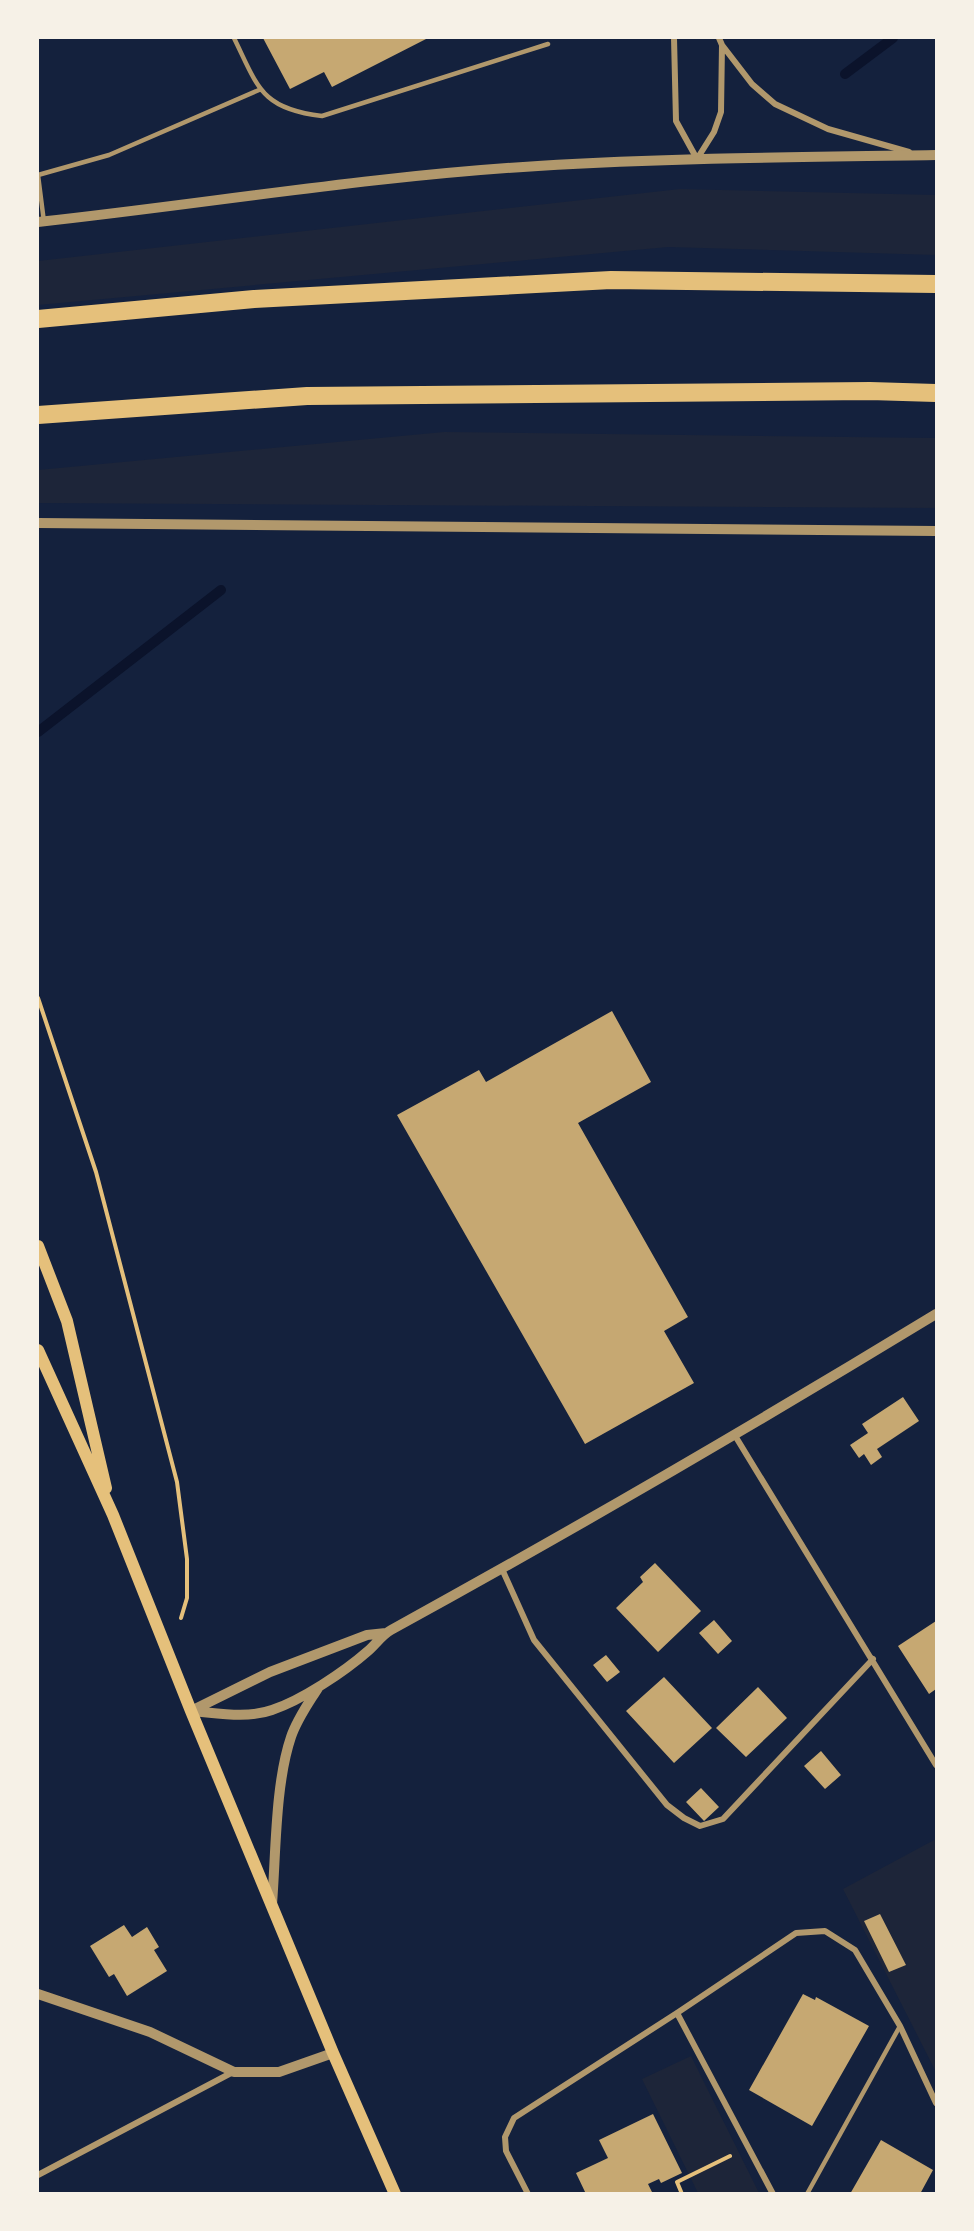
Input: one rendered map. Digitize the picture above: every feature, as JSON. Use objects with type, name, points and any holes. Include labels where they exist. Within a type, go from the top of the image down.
[{"type":"highway","points":[[38,319],[254,299],[611,280],[936,284]]},
{"type":"highway","points":[[38,415],[307,396],[870,391],[936,393]]},
{"type":"main road","points":[[38,1246],[68,1321],[113,1515]]},
{"type":"main road","points":[[38,1350],[113,1515],[191,1711],[333,2053],[395,2193]]},
{"type":"street","points":[[674,38],[676,121],[697,159]]},
{"type":"street","points":[[719,38],[752,84],[775,104],[828,129],[924,156]]},
{"type":"street","points":[[697,159],[714,132],[721,112],[722,45]]},
{"type":"street","points":[[40,222],[379,181],[536,166],[697,159],[936,155]]},
{"type":"street","points":[[38,523],[936,531]]},
{"type":"street","points":[[191,1711],[222,1714],[270,1711],[321,1684],[370,1650],[386,1633],[502,1569],[936,1314]]},
{"type":"street","points":[[734,1434],[936,1765]]},
{"type":"street","points":[[502,1569],[534,1640],[667,1805],[684,1818],[700,1826],[723,1819],[873,1659]]},
{"type":"street","points":[[191,1711],[246,1683],[322,1651],[367,1635],[386,1633]]},
{"type":"street","points":[[272,1904],[280,1794],[285,1761],[299,1718],[321,1684]]},
{"type":"street","points":[[528,2193],[506,2151],[505,2137],[514,2118],[796,1933],[825,1931],[855,1950],[900,2026],[936,2103]]},
{"type":"street","points":[[38,1994],[150,2032],[234,2072],[279,2072],[333,2053]]},
{"type":"street","points":[[677,2013],[773,2193]]},
{"type":"street","points":[[38,2175],[234,2072]]},
{"type":"lane","points":[[234,38],[259,90],[282,107],[321,116],[548,44]]},
{"type":"lane","points":[[40,222],[38,175],[109,155],[259,90]]},
{"type":"lane","points":[[807,2193],[900,2026]]},
{"type":"path","points":[[38,998],[96,1172],[177,1482],[187,1559],[187,1598],[181,1618],[164,1644]]},
{"type":"path","points":[[682,2193],[677,2182],[749,2146]]},
{"type":"shaded area","points":[[680,189],[936,195],[936,255],[668,247],[38,305],[38,261]]},
{"type":"shaded area","points":[[444,432],[936,438],[936,508],[38,503],[38,470]]},
{"type":"shaded area","points":[[936,1839],[936,2072],[843,1889]]},
{"type":"shaded area","points":[[691,2056],[759,2193],[698,2193],[642,2079]]},
{"type":"building","points":[[263,38],[428,38],[332,87],[324,72],[290,89]]},
{"type":"building","points":[[612,1011],[651,1082],[578,1123],[688,1317],[664,1331],[694,1383],[585,1444],[397,1115],[479,1070],[486,1082]]},
{"type":"building","points":[[903,1397],[919,1421],[877,1449],[882,1457],[871,1465],[864,1454],[859,1458],[850,1445],[868,1433],[862,1424]]},
{"type":"building","points":[[655,1563],[701,1611],[658,1652],[616,1608],[643,1582],[640,1577]]},
{"type":"building","points":[[714,1620],[732,1641],[718,1654],[699,1633]]},
{"type":"building","points":[[936,1621],[936,1689],[929,1694],[898,1646]]},
{"type":"building","points":[[606,1655],[620,1672],[607,1682],[593,1665]]},
{"type":"building","points":[[664,1677],[712,1728],[674,1763],[626,1711]]},
{"type":"building","points":[[758,1687],[787,1718],[746,1757],[716,1728]]},
{"type":"building","points":[[821,1751],[841,1775],[825,1789],[804,1766]]},
{"type":"building","points":[[701,1788],[719,1807],[704,1821],[686,1802]]},
{"type":"building","points":[[880,1914],[906,1965],[889,1972],[864,1921]]},
{"type":"building","points":[[124,1925],[132,1937],[147,1927],[159,1947],[154,1950],[167,1971],[127,1996],[114,1974],[109,1977],[90,1946]]},
{"type":"building","points":[[803,1994],[815,2000],[816,1997],[869,2026],[812,2126],[749,2090]]},
{"type":"building","points":[[653,2114],[682,2173],[661,2183],[659,2179],[648,2184],[653,2194],[586,2194],[576,2173],[608,2158],[599,2140]]},
{"type":"building","points":[[881,2140],[933,2170],[920,2194],[850,2194]]},
{"type":"waterway","points":[[845,74],[893,38]]},
{"type":"waterway","points":[[38,732],[221,590]]}]
